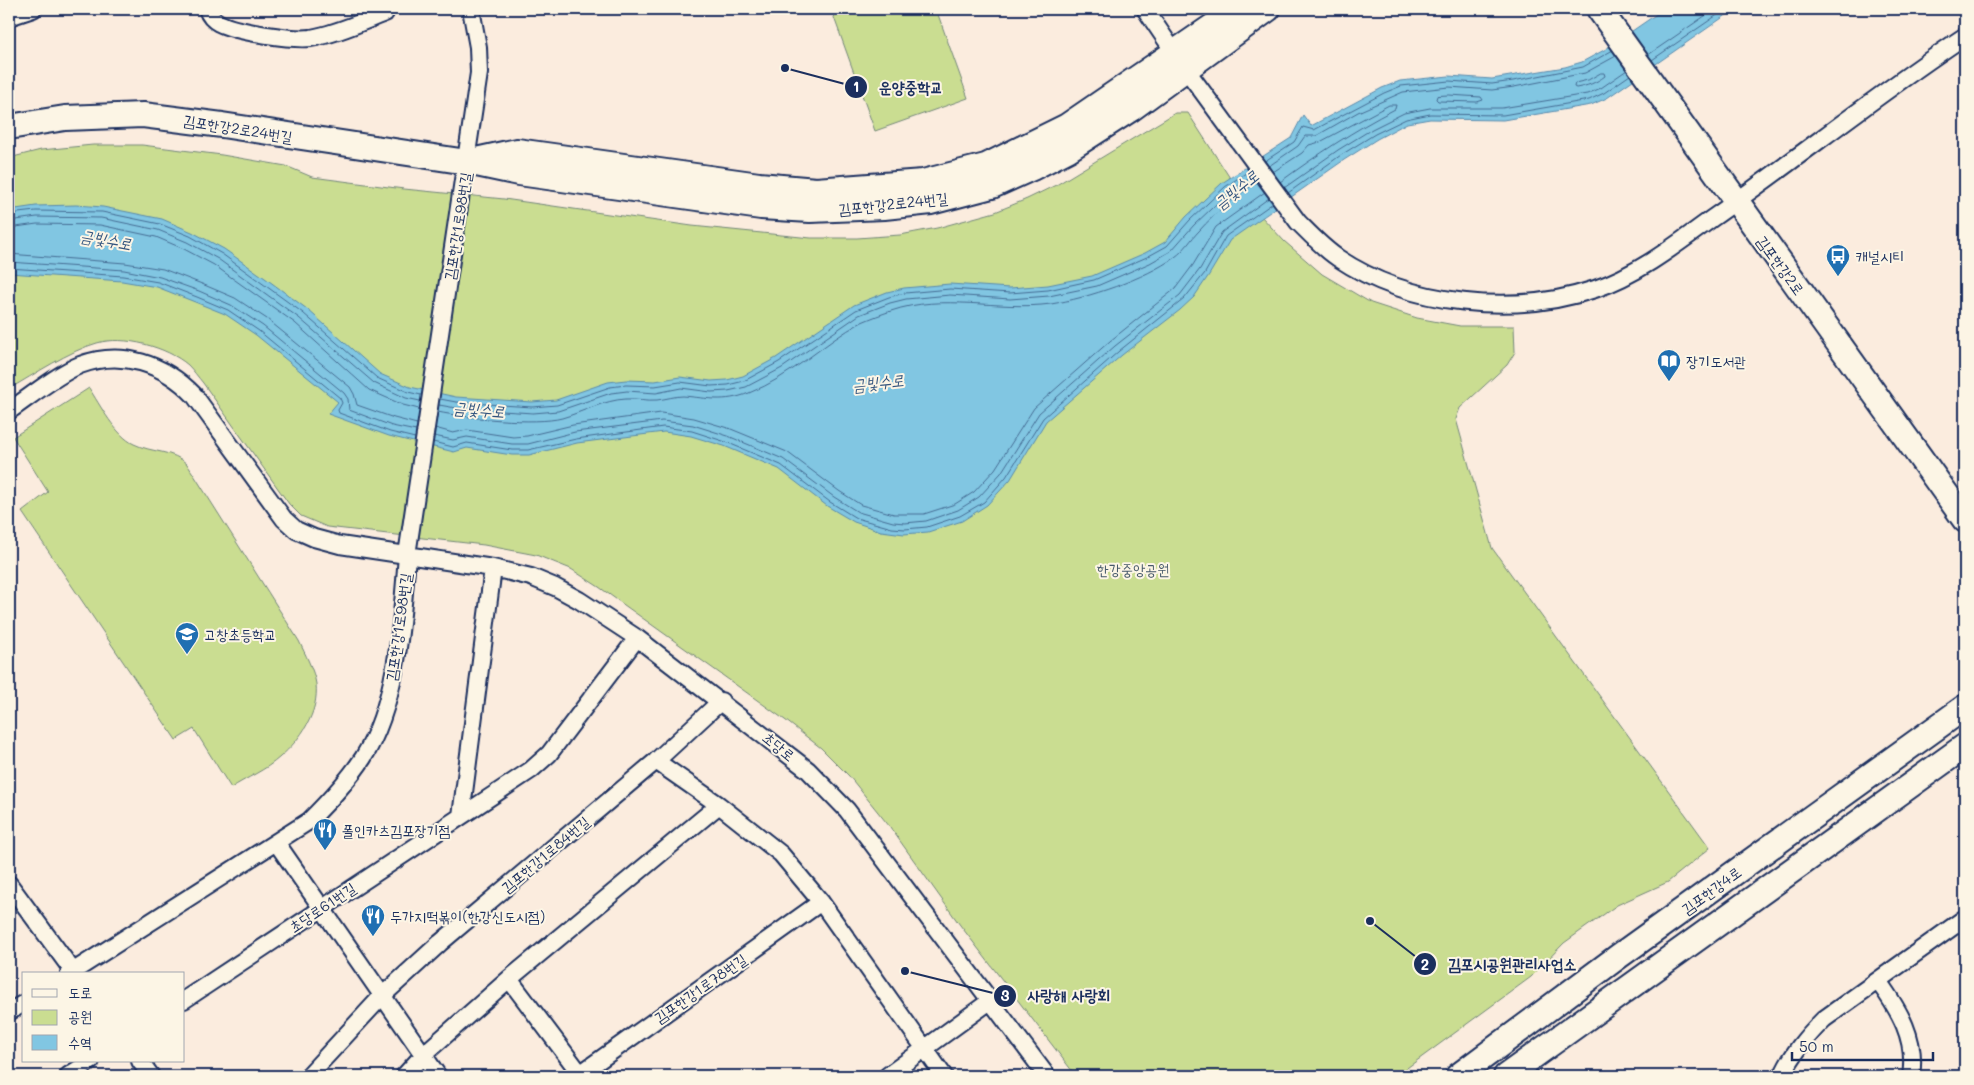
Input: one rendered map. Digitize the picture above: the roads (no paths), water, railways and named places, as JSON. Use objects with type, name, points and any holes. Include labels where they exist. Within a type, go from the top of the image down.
[{"type":"street","points":[[9,17],[33,9]]},
{"type":"street","points":[[207,9],[213,19],[228,27],[297,38],[322,35],[388,10]]},
{"type":"street","points":[[467,162],[479,73],[478,47],[471,9]]},
{"type":"street","points":[[1145,9],[1222,120],[1298,222],[1316,240],[1339,258],[1367,274],[1394,286],[1434,298],[1474,303],[1508,304],[1553,300],[1603,286],[1632,272],[1653,260],[1736,202],[1864,106],[1965,36]]},
{"type":"street","name":"김포한강2로24번길","points":[[9,127],[65,118],[143,115],[180,118],[467,162],[519,173],[761,207],[850,210],[930,202],[992,186],[1069,149],[1131,108],[1238,9]]},
{"type":"street","name":"김포한강2로24번길","points":[[1180,61],[1268,9]]},
{"type":"street","name":"김포한강2로","points":[[1599,9],[1965,520]]},
{"type":"street","name":"김포한강1로98번길","points":[[75,972],[309,821],[335,795],[364,757],[376,732],[394,675],[403,610],[407,555],[467,162]]},
{"type":"street","name":"초당로","points":[[9,411],[78,366],[96,360],[116,358],[135,360],[155,367],[182,383],[194,395],[284,519],[296,530],[314,538],[340,545],[493,568],[531,577],[555,587],[638,638],[808,770],[847,810],[1047,1076]]},
{"type":"street","points":[[461,816],[493,568]]},
{"type":"street","name":"초당로61번길","points":[[185,999],[531,770],[549,754],[638,638]]},
{"type":"street","points":[[721,701],[656,761],[720,804],[781,854],[820,902],[944,1076]]},
{"type":"street","name":"김포한강4로","points":[[1458,1076],[1619,956],[1965,707]]},
{"type":"street","name":"김포한강4로","points":[[1506,1076],[1965,746]]},
{"type":"street","name":"김포한강1로84번길","points":[[308,1076],[382,996],[484,905],[656,761]]},
{"type":"street","points":[[404,1076],[423,1055],[509,979],[720,804]]},
{"type":"street","points":[[276,842],[438,1076]]},
{"type":"street","name":"김포한강1로98번길","points":[[10,890],[72,972]]},
{"type":"street","name":"김포한강1로78번길","points":[[509,979],[581,1075],[820,902]]},
{"type":"street","points":[[1782,1076],[1791,1057],[1804,1039],[1824,1018],[1965,918]]},
{"type":"street","points":[[1878,981],[1897,1007],[1906,1026],[1911,1046],[1911,1076]]},
{"type":"street","points":[[887,1076],[990,1002]]},
{"type":"street","points":[[9,1012],[22,1004]]},
{"type":"street","points":[[68,1076],[89,1062]]},
{"type":"street","points":[[141,1062],[151,1076]]},
{"type":"water","name":"금빛수로","points":[[1664,9],[1735,9],[1607,98],[1591,105],[1503,120],[1430,119],[1407,123],[1344,160],[1230,240],[1194,297],[1122,355],[1046,421],[1010,480],[987,505],[962,521],[928,532],[904,534],[881,531],[854,522],[827,506],[779,469],[724,446],[691,436],[664,432],[577,443],[529,455],[512,455],[467,448],[454,452],[389,436],[328,414],[338,402],[256,335],[225,314],[157,287],[122,281],[9,273],[9,210],[36,206],[76,205],[103,207],[162,219],[224,249],[307,309],[380,374],[410,387],[456,397],[532,402],[556,400],[608,382],[626,380],[655,381],[680,377],[711,381],[727,380],[743,376],[776,358],[854,305],[887,292],[904,288],[950,284],[1010,288],[1048,285],[1092,276],[1145,253],[1165,242],[1186,217],[1222,183],[1291,138],[1303,115],[1311,126],[1382,88],[1400,81],[1449,76],[1492,79],[1565,67],[1582,62],[1606,49]]},
{"type":"place","name":"운양중학교","points":[[785,68]]},
{"type":"place","name":"캐널시티","points":[[1838,277]]},
{"type":"place","name":"장기도서관","points":[[1669,382]]},
{"type":"place","name":"고창초등학교","points":[[187,655]]},
{"type":"place","name":"폴인카츠김포장기점","points":[[325,851]]},
{"type":"place","name":"김포시공원관리사업소","points":[[1370,921]]},
{"type":"place","name":"두가지떡볶이(한강신도시점)","points":[[373,937]]},
{"type":"place","name":"사랑해 사랑회","points":[[905,971]]},
{"type":"park label","name":"한강중앙공원","points":[[1133,569]]}]
